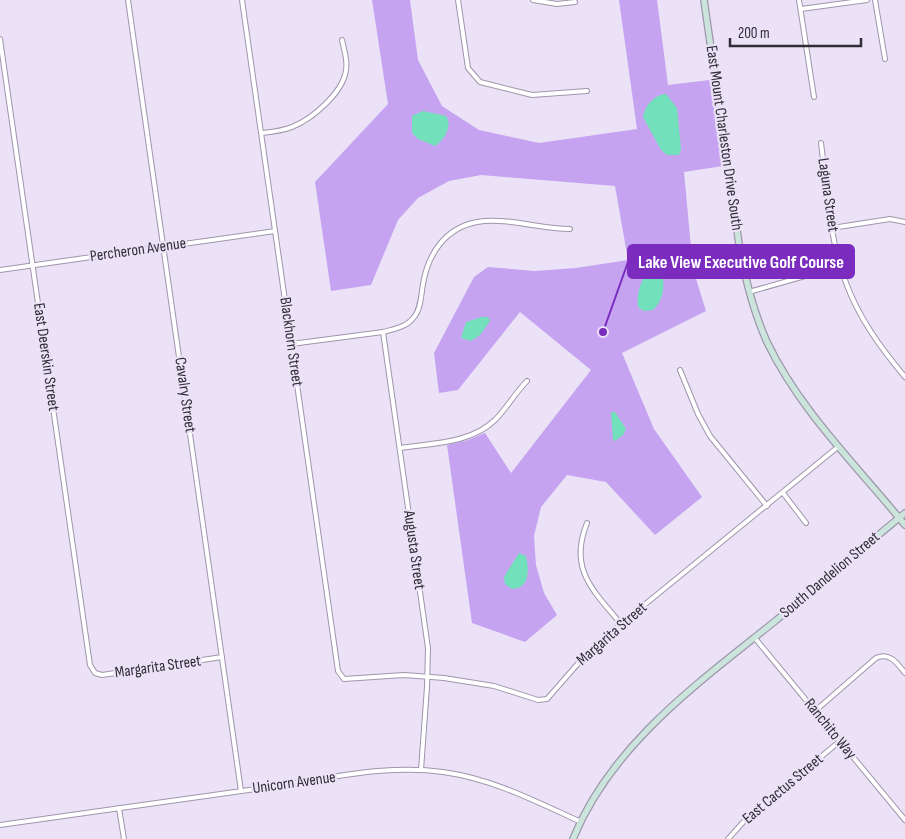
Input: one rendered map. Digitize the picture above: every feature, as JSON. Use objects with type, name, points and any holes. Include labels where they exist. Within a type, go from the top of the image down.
[{"type":"street","name":"Cavalry Street","points":[[128,0],[241,791]]},
{"type":"street","name":"Blackhorn Street","points":[[242,0],[338,672],[347,680]]},
{"type":"street","points":[[458,0],[467,64],[476,80],[495,88],[532,94],[587,91]]},
{"type":"street","points":[[533,0],[557,4],[575,2]]},
{"type":"street","name":"East Mount Charleston Drive South","points":[[704,0],[740,251],[748,292],[761,326],[778,362],[839,446],[905,525]]},
{"type":"street","points":[[799,0],[814,96]]},
{"type":"street","points":[[801,9],[867,0]]},
{"type":"street","points":[[875,0],[885,59]]},
{"type":"street","name":"East Deerskin Street","points":[[0,39],[90,665],[94,673]]},
{"type":"street","points":[[262,133],[280,131],[301,122],[332,96],[346,71],[346,57],[342,40]]},
{"type":"street","name":"Laguna Street","points":[[821,143],[832,228],[840,266],[857,308],[868,328],[905,377]]},
{"type":"street","points":[[832,228],[890,219],[905,222]]},
{"type":"street","points":[[291,344],[383,332],[403,326],[414,317],[432,254],[445,238],[456,230],[477,222],[570,229]]},
{"type":"street","name":"Percheron Avenue","points":[[0,270],[275,231]]},
{"type":"street","points":[[748,292],[840,266]]},
{"type":"street","name":"Augusta Street","points":[[383,332],[424,620],[428,676],[421,770]]},
{"type":"street","points":[[680,370],[698,414],[710,436],[767,506]]},
{"type":"street","points":[[400,448],[452,441],[473,435],[494,421],[527,381]]},
{"type":"street","name":"Margarita Street","points":[[347,680],[394,676],[428,676],[473,681],[538,700],[547,699],[582,659],[622,624],[839,446]]},
{"type":"street","points":[[783,493],[806,523]]},
{"type":"street","name":"South Dandelion Street","points":[[573,839],[604,781],[631,747],[668,709],[905,513]]},
{"type":"street","points":[[587,524],[579,548],[581,569],[595,592],[622,624]]},
{"type":"street","name":"Ranchito Way","points":[[754,637],[905,820]]},
{"type":"street","points":[[815,711],[876,658],[882,656],[891,658],[905,673]]},
{"type":"street","name":"Margarita Street","points":[[94,673],[102,675],[222,657]]},
{"type":"street","name":"East Cactus Street","points":[[728,839],[766,802],[840,741]]},
{"type":"street","name":"Unicorn Avenue","points":[[0,825],[340,776],[421,770],[488,781],[508,788],[581,822]]},
{"type":"street","points":[[119,808],[124,839]]},
{"type":"shaded area","points":[[372,0],[410,0],[418,60],[442,106],[479,130],[539,143],[637,129],[619,0],[657,0],[668,85],[710,80],[723,166],[684,172],[693,269],[706,311],[622,353],[654,429],[702,497],[655,535],[606,482],[567,475],[541,507],[534,536],[536,565],[544,593],[557,615],[525,642],[472,623],[447,445],[468,440],[485,433],[511,473],[591,370],[520,312],[458,390],[439,393],[434,353],[474,277],[488,267],[535,271],[576,268],[628,260],[615,186],[481,175],[449,181],[418,198],[398,220],[371,285],[331,291],[315,182],[388,104]]},
{"type":"shaded area","points":[[666,94],[677,108],[681,149],[679,155],[667,155],[661,150],[643,117],[645,109],[651,102],[658,96]]},
{"type":"shaded area","points":[[423,111],[446,116],[448,120],[448,128],[442,140],[435,146],[418,139],[412,133],[412,116]]},
{"type":"shaded area","points":[[658,270],[663,279],[662,296],[653,310],[644,311],[638,307],[641,283],[648,274]]},
{"type":"shaded area","points":[[488,317],[490,321],[480,335],[471,341],[461,338],[466,322]]},
{"type":"shaded area","points":[[611,412],[615,412],[626,429],[623,435],[615,441],[613,440]]},
{"type":"shaded area","points":[[519,553],[526,556],[528,572],[525,582],[518,588],[512,589],[505,584],[504,577]]},
{"type":"place","name":"Lake View Executive Golf Course","points":[[603,332]]}]
